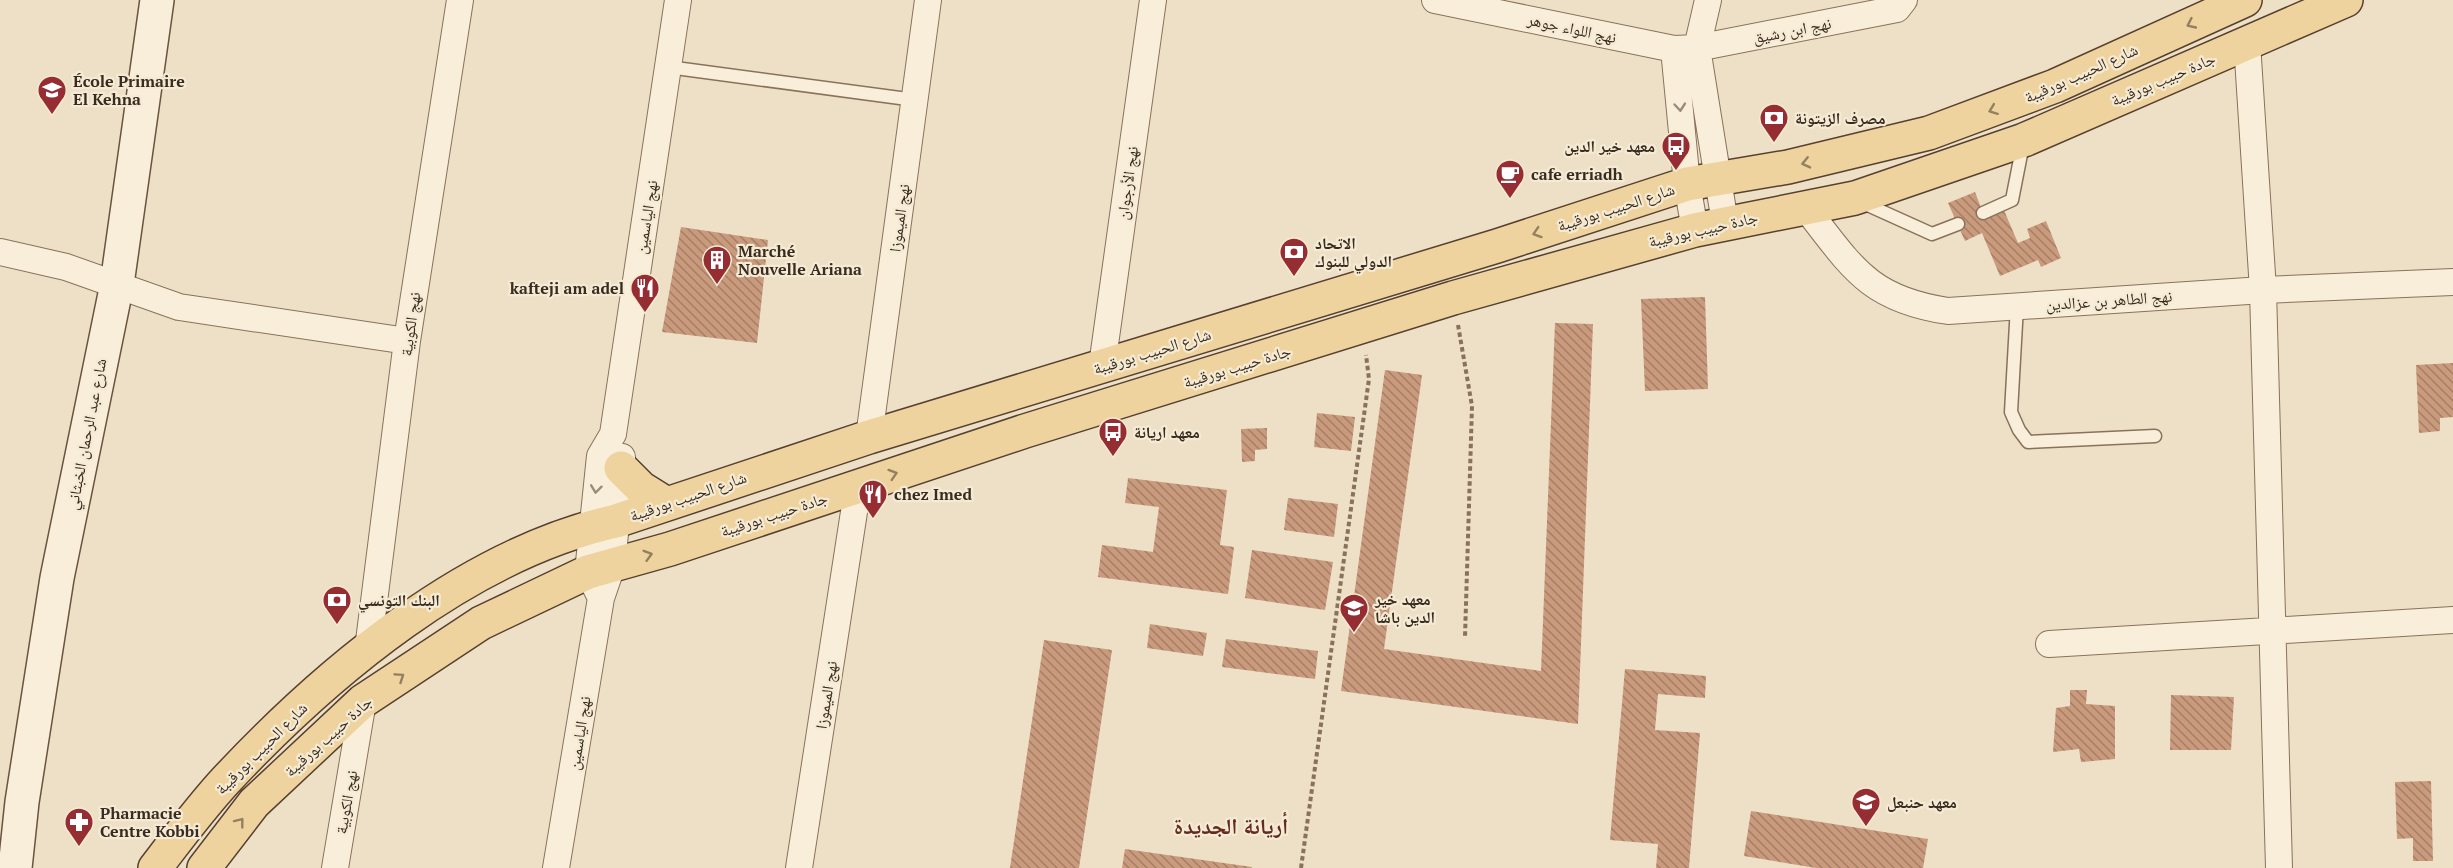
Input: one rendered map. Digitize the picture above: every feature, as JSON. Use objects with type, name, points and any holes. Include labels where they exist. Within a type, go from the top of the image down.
[{"type":"main road","name":"شارع عبد الرحمان الخبثاني","points":[[15,868],[22,802],[57,578],[117,284],[157,0]]},
{"type":"main road","name":"شارع الحبيب بورقيبة","points":[[154,868],[225,781],[307,702],[368,649],[448,591],[516,556],[603,524],[869,436],[1702,182],[1788,167],[1929,133],[2055,86],[2245,0]]},
{"type":"main road","name":"جادة حبيب بورقيبة","points":[[204,868],[255,803],[363,701],[481,623],[858,486],[1025,431],[1453,298],[1710,226],[1855,198],[2024,140],[2346,0]]},
{"type":"main road","points":[[621,468],[641,488],[665,503]]},
{"type":"street","name":"نهج الكوبية","points":[[368,649],[407,341],[460,0]]},
{"type":"street","name":"نهج الياسمين","points":[[556,868],[600,579],[603,524],[600,456],[613,434],[678,0]]},
{"type":"street","name":"نهج الميموزا","points":[[869,436],[928,0]]},
{"type":"street","name":"نهج الأرجوان","points":[[1102,366],[1153,0]]},
{"type":"street","name":"نهج اللواء جوهر","points":[[1435,0],[1512,8],[1686,49]]},
{"type":"street","points":[[1708,0],[1686,49],[1702,182],[1710,226]]},
{"type":"street","name":"نهج ابن رشيق","points":[[1686,49],[1897,9],[1904,0]]},
{"type":"street","points":[[2247,43],[2263,291],[2279,868]]},
{"type":"street","name":"نهج الطاهر بن عزالدين","points":[[1805,207],[1851,265],[1876,288],[1897,299],[1922,307],[1948,311],[2263,291],[2453,282]]},
{"type":"street","points":[[0,252],[66,267],[179,307],[407,341]]},
{"type":"street","name":"نهج الياسمين","points":[[603,524],[621,468],[622,457],[613,434]]},
{"type":"street","name":"نهج الميموزا","points":[[799,868],[858,486]]},
{"type":"street","points":[[2049,644],[2453,620]]},
{"type":"street","name":"نهج الكوبية","points":[[335,868],[363,701]]},
{"type":"lane","points":[[668,67],[915,100]]},
{"type":"lane","points":[[1983,213],[2009,202],[2013,197],[2024,140]]},
{"type":"lane","points":[[1855,198],[1929,233],[1936,234],[1958,224]]},
{"type":"lane","points":[[2017,306],[2011,412],[2019,430],[2028,442],[2155,436]]},
{"type":"path","points":[[1453,298],[1472,406],[1465,637]]},
{"type":"path","points":[[1301,868],[1369,379],[1360,328]]},
{"type":"building","points":[[1975,192],[1983,213],[2003,208],[2018,243],[2030,238],[2027,229],[2046,221],[2061,258],[2041,267],[2038,260],[2000,276],[1982,233],[1965,241],[1948,203]]},
{"type":"building","name":"Marché Nouvelle Ariana","points":[[681,227],[768,240],[757,343],[662,332]]},
{"type":"building","points":[[1705,297],[1708,389],[1645,391],[1641,299]]},
{"type":"building","points":[[1555,323],[1593,324],[1578,724],[1341,691],[1385,370],[1422,375],[1384,649],[1541,671]]},
{"type":"building","points":[[2453,363],[2453,417],[2440,418],[2440,431],[2419,433],[2416,365]]},
{"type":"building","points":[[1317,413],[1355,417],[1351,451],[1314,447]]},
{"type":"building","points":[[1267,428],[1267,449],[1255,450],[1255,461],[1242,462],[1241,429]]},
{"type":"building","points":[[1128,478],[1227,490],[1220,545],[1234,547],[1228,594],[1098,577],[1102,545],[1153,552],[1159,507],[1125,503]]},
{"type":"building","points":[[1288,498],[1338,504],[1334,537],[1284,530]]},
{"type":"building","points":[[1252,550],[1333,562],[1325,610],[1245,598]]},
{"type":"building","points":[[1150,624],[1207,633],[1203,656],[1147,648]]},
{"type":"building","points":[[1226,639],[1318,651],[1315,679],[1222,667]]},
{"type":"building","points":[[1044,640],[1112,650],[1079,868],[1010,868]]},
{"type":"building","points":[[1625,669],[1706,676],[1705,698],[1658,694],[1655,730],[1700,733],[1689,868],[1656,868],[1658,844],[1610,840]]},
{"type":"building","points":[[2070,690],[2087,690],[2086,704],[2115,706],[2115,759],[2081,762],[2079,749],[2053,752],[2056,708],[2070,706]]},
{"type":"building","points":[[2171,695],[2234,697],[2231,750],[2170,750]]},
{"type":"building","points":[[2431,781],[2433,861],[2413,861],[2413,838],[2397,839],[2395,782]]},
{"type":"building","points":[[1751,811],[1928,839],[1923,868],[1816,868],[1744,856]]},
{"type":"building","points":[[1125,849],[1252,867],[1252,868],[1122,868]]},
{"type":"place","name":"École Primaire El Kehna","points":[[52,116]]},
{"type":"place","name":"مصرف الزيتونة","points":[[1774,144]]},
{"type":"place","name":"معهد خير الدين","points":[[1676,172]]},
{"type":"place","name":"cafe erriadh","points":[[1510,200]]},
{"type":"place","name":"الاتحاد الدولي للبنوك","points":[[1294,278]]},
{"type":"place","name":"Marché Nouvelle Ariana","points":[[717,286]]},
{"type":"place","name":"kafteji am adel","points":[[645,314]]},
{"type":"place","name":"معهد اريانة","points":[[1113,458]]},
{"type":"place","name":"chez Imed","points":[[873,520]]},
{"type":"place","name":"البنك التونسي","points":[[337,626]]},
{"type":"place","name":"معهد خير الدين باشا","points":[[1354,634]]},
{"type":"place","name":"معهد حنبعل","points":[[1866,828]]},
{"type":"place","name":"Pharmacie Centre Kobbi","points":[[79,848]]},
{"type":"district","name":"أريانة الجديدة","points":[[1231,825]]}]
